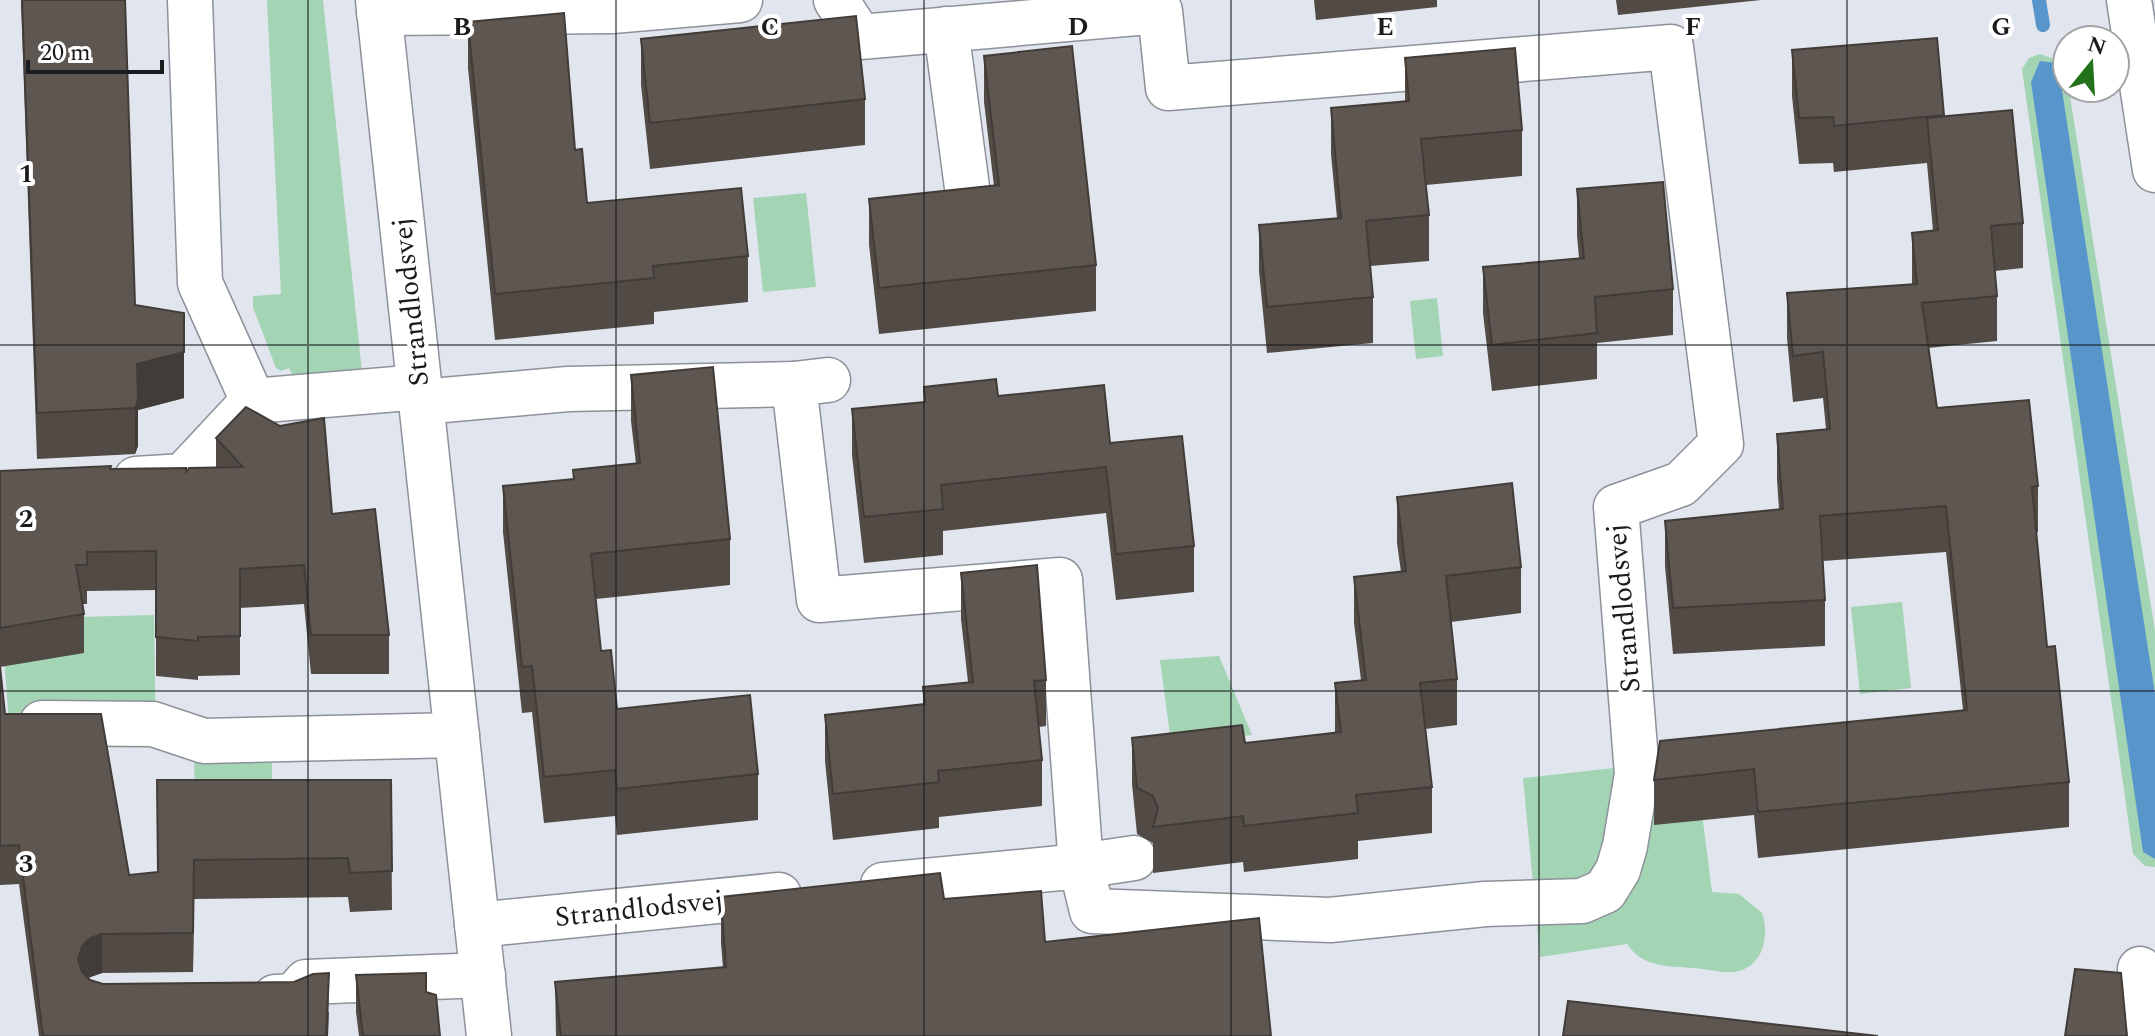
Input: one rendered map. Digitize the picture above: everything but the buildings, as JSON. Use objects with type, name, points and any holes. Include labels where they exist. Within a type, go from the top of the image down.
[{"type":"street","points":[[190,0],[200,283],[253,401]]},
{"type":"street","name":"Strandlodsvej","points":[[489,1036],[378,7],[612,11],[740,0]]},
{"type":"street","name":"Strandlodsvej","points":[[477,925],[1081,866],[1092,911],[1330,920],[1485,904],[1582,901],[1605,891],[1618,870],[1637,774],[1616,507],[1681,484],[1721,444],[1671,47],[1168,88],[1160,11],[860,37],[836,0]]},
{"type":"street","points":[[2129,0],[2155,170]]},
{"type":"street","points":[[946,29],[970,210]]},
{"type":"street","points":[[89,482],[183,476],[253,401],[811,382],[819,600],[1060,580],[1081,866],[1134,858]]},
{"type":"street","points":[[42,723],[153,724],[204,741],[457,735]]},
{"type":"street","points":[[2140,969],[2150,1036]]},
{"type":"street","points":[[230,997],[294,996],[306,982],[483,975]]},
{"type":"green space","points":[[267,0],[323,0],[362,372],[293,377],[289,368],[281,371],[276,368],[253,307],[253,296],[281,294]]},
{"type":"green space","points":[[2040,54],[2051,58],[2051,104],[2071,104],[2155,631],[2155,867],[2145,866],[2133,854],[2022,69],[2029,58]]},
{"type":"green space","points":[[806,193],[816,287],[763,292],[753,198]]},
{"type":"green space","points":[[1437,298],[1443,356],[1416,359],[1410,301]]},
{"type":"green space","points":[[1902,602],[1911,688],[1860,694],[1851,607]]},
{"type":"green space","points":[[154,615],[156,747],[11,748],[1,619]]},
{"type":"green space","points":[[1219,656],[1252,735],[1171,743],[1160,660]]},
{"type":"green space","points":[[272,746],[272,807],[195,808],[194,747]]},
{"type":"green space","points":[[1695,759],[1712,892],[1739,894],[1762,913],[1764,941],[1757,958],[1743,970],[1728,972],[1648,962],[1627,944],[1540,957],[1523,778]]},
{"type":"water","points":[[2040,61],[2051,62],[2051,104],[2064,104],[2155,694],[2155,859],[2143,852],[2031,82]]},
{"type":"waterway","points":[[2039,0],[2043,25]]}]
